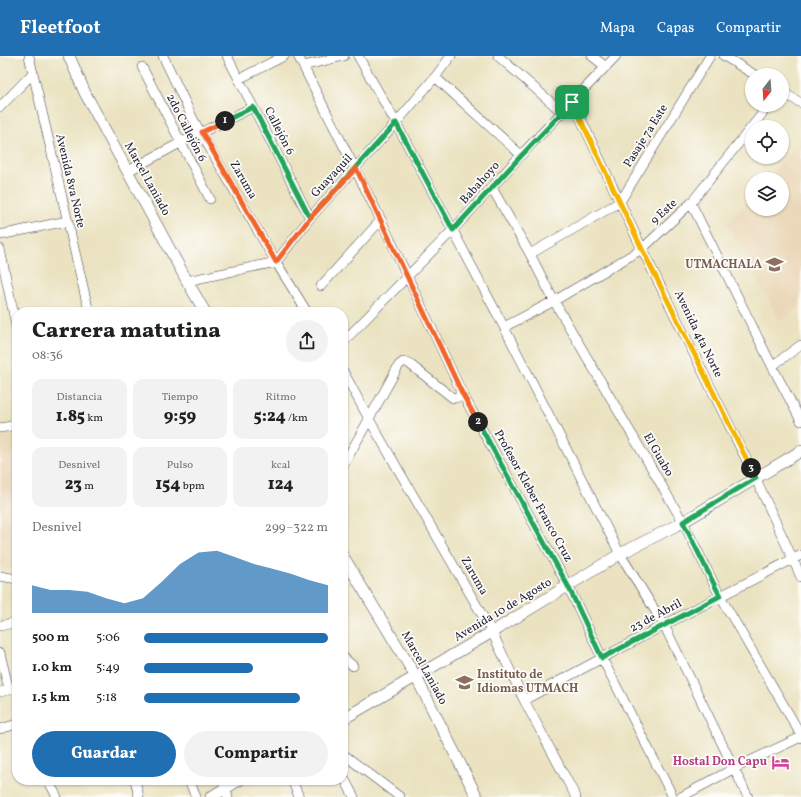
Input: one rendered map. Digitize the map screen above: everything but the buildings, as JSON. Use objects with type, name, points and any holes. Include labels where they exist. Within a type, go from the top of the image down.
[{"type":"street","name":"Avenida 8va Norte","points":[[29,56],[87,307]]},
{"type":"street","name":"Marcel Laniado","points":[[69,56],[84,92],[202,307]]},
{"type":"street","name":"Zaruma","points":[[163,56],[194,121],[202,132],[276,262],[305,307]]},
{"type":"street","name":"Callejón 6","points":[[227,56],[310,218]]},
{"type":"street","points":[[239,79],[284,56]]},
{"type":"street","name":"Profesor Kleber Franco Cruz","points":[[298,56],[356,168],[462,393],[568,586],[602,658],[673,797]]},
{"type":"street","points":[[304,66],[344,56]]},
{"type":"street","points":[[358,56],[396,123],[453,230],[620,554],[664,625],[748,797]]},
{"type":"street","name":"Guayaquil","points":[[276,262],[310,218],[396,123],[451,56]]},
{"type":"street","points":[[498,56],[562,112]]},
{"type":"street","points":[[592,56],[606,67]]},
{"type":"street","name":"Babahoyo","points":[[348,337],[453,230],[616,56]]},
{"type":"street","name":"Pasaje 7a Este","points":[[530,254],[620,202],[710,56]]},
{"type":"street","points":[[724,56],[745,69]]},
{"type":"street","name":"2do Callejón 6","points":[[142,67],[210,199]]},
{"type":"street","points":[[0,107],[33,73]]},
{"type":"street","points":[[435,77],[521,156]]},
{"type":"street","points":[[789,96],[801,104]]},
{"type":"street","name":"Avenida 4ta Norte","points":[[572,102],[642,249],[756,478],[801,577]]},
{"type":"street","points":[[128,171],[180,142],[253,107]]},
{"type":"street","name":"9 Este","points":[[504,327],[554,301],[642,249],[691,203],[763,112]]},
{"type":"street","name":"El Guabo","points":[[492,188],[530,254],[554,301],[683,522],[720,596],[801,736]]},
{"type":"street","points":[[691,203],[801,421]]},
{"type":"street","points":[[321,286],[381,220]]},
{"type":"street","points":[[0,235],[67,221]]},
{"type":"street","points":[[0,249],[12,307]]},
{"type":"street","points":[[188,282],[276,262]]},
{"type":"street","points":[[772,366],[801,345]]},
{"type":"street","points":[[348,457],[399,365],[403,362],[407,362],[453,398],[456,398],[462,393]]},
{"type":"street","name":"Zaruma","points":[[348,380],[492,632],[524,700],[576,797]]},
{"type":"street","points":[[0,428],[12,426]]},
{"type":"street","name":"Avenida 10 de Agosto","points":[[348,716],[492,632],[620,554],[683,522],[801,451]]},
{"type":"street","name":"23 de Abril","points":[[524,700],[664,625],[801,555]]},
{"type":"street","name":"Marcel Laniado","points":[[348,564],[416,677],[477,797]]},
{"type":"street","points":[[0,576],[12,578]]},
{"type":"street","points":[[0,626],[12,623]]},
{"type":"street","points":[[0,652],[9,690]]},
{"type":"street","points":[[348,662],[353,666]]},
{"type":"street","points":[[0,729],[12,725]]},
{"type":"street","points":[[681,797],[733,769],[801,736]]},
{"type":"street","points":[[348,758],[400,797]]},
{"type":"street","points":[[51,785],[57,797]]},
{"type":"street","points":[[136,785],[139,797]]},
{"type":"street","points":[[191,785],[196,797]]},
{"type":"street","points":[[294,785],[299,797]]},
{"type":"street","points":[[348,785],[354,797]]},
{"type":"street","points":[[211,797],[225,789]]},
{"type":"shaded area","name":"UTMACHALA","points":[[801,142],[801,307],[780,321],[727,223],[745,204],[745,216],[789,216],[789,172],[773,172],[781,164],[789,164],[789,155]]},
{"type":"shaded area","points":[[12,435],[12,570],[0,567],[0,437]]},
{"type":"place","name":"UTMACHALA","points":[[775,265]]},
{"type":"place","name":"Instituto de Idiomas UTMACH","points":[[464,682]]},
{"type":"place","name":"Hostal Don Capu","points":[[780,762]]},
{"type":"route","points":[[572,102],[453,230],[396,123],[310,218],[253,107],[202,132],[276,262],[310,218],[356,168],[462,393],[568,586],[602,658],[720,596],[683,522],[756,478],[642,249],[572,102]]}]
